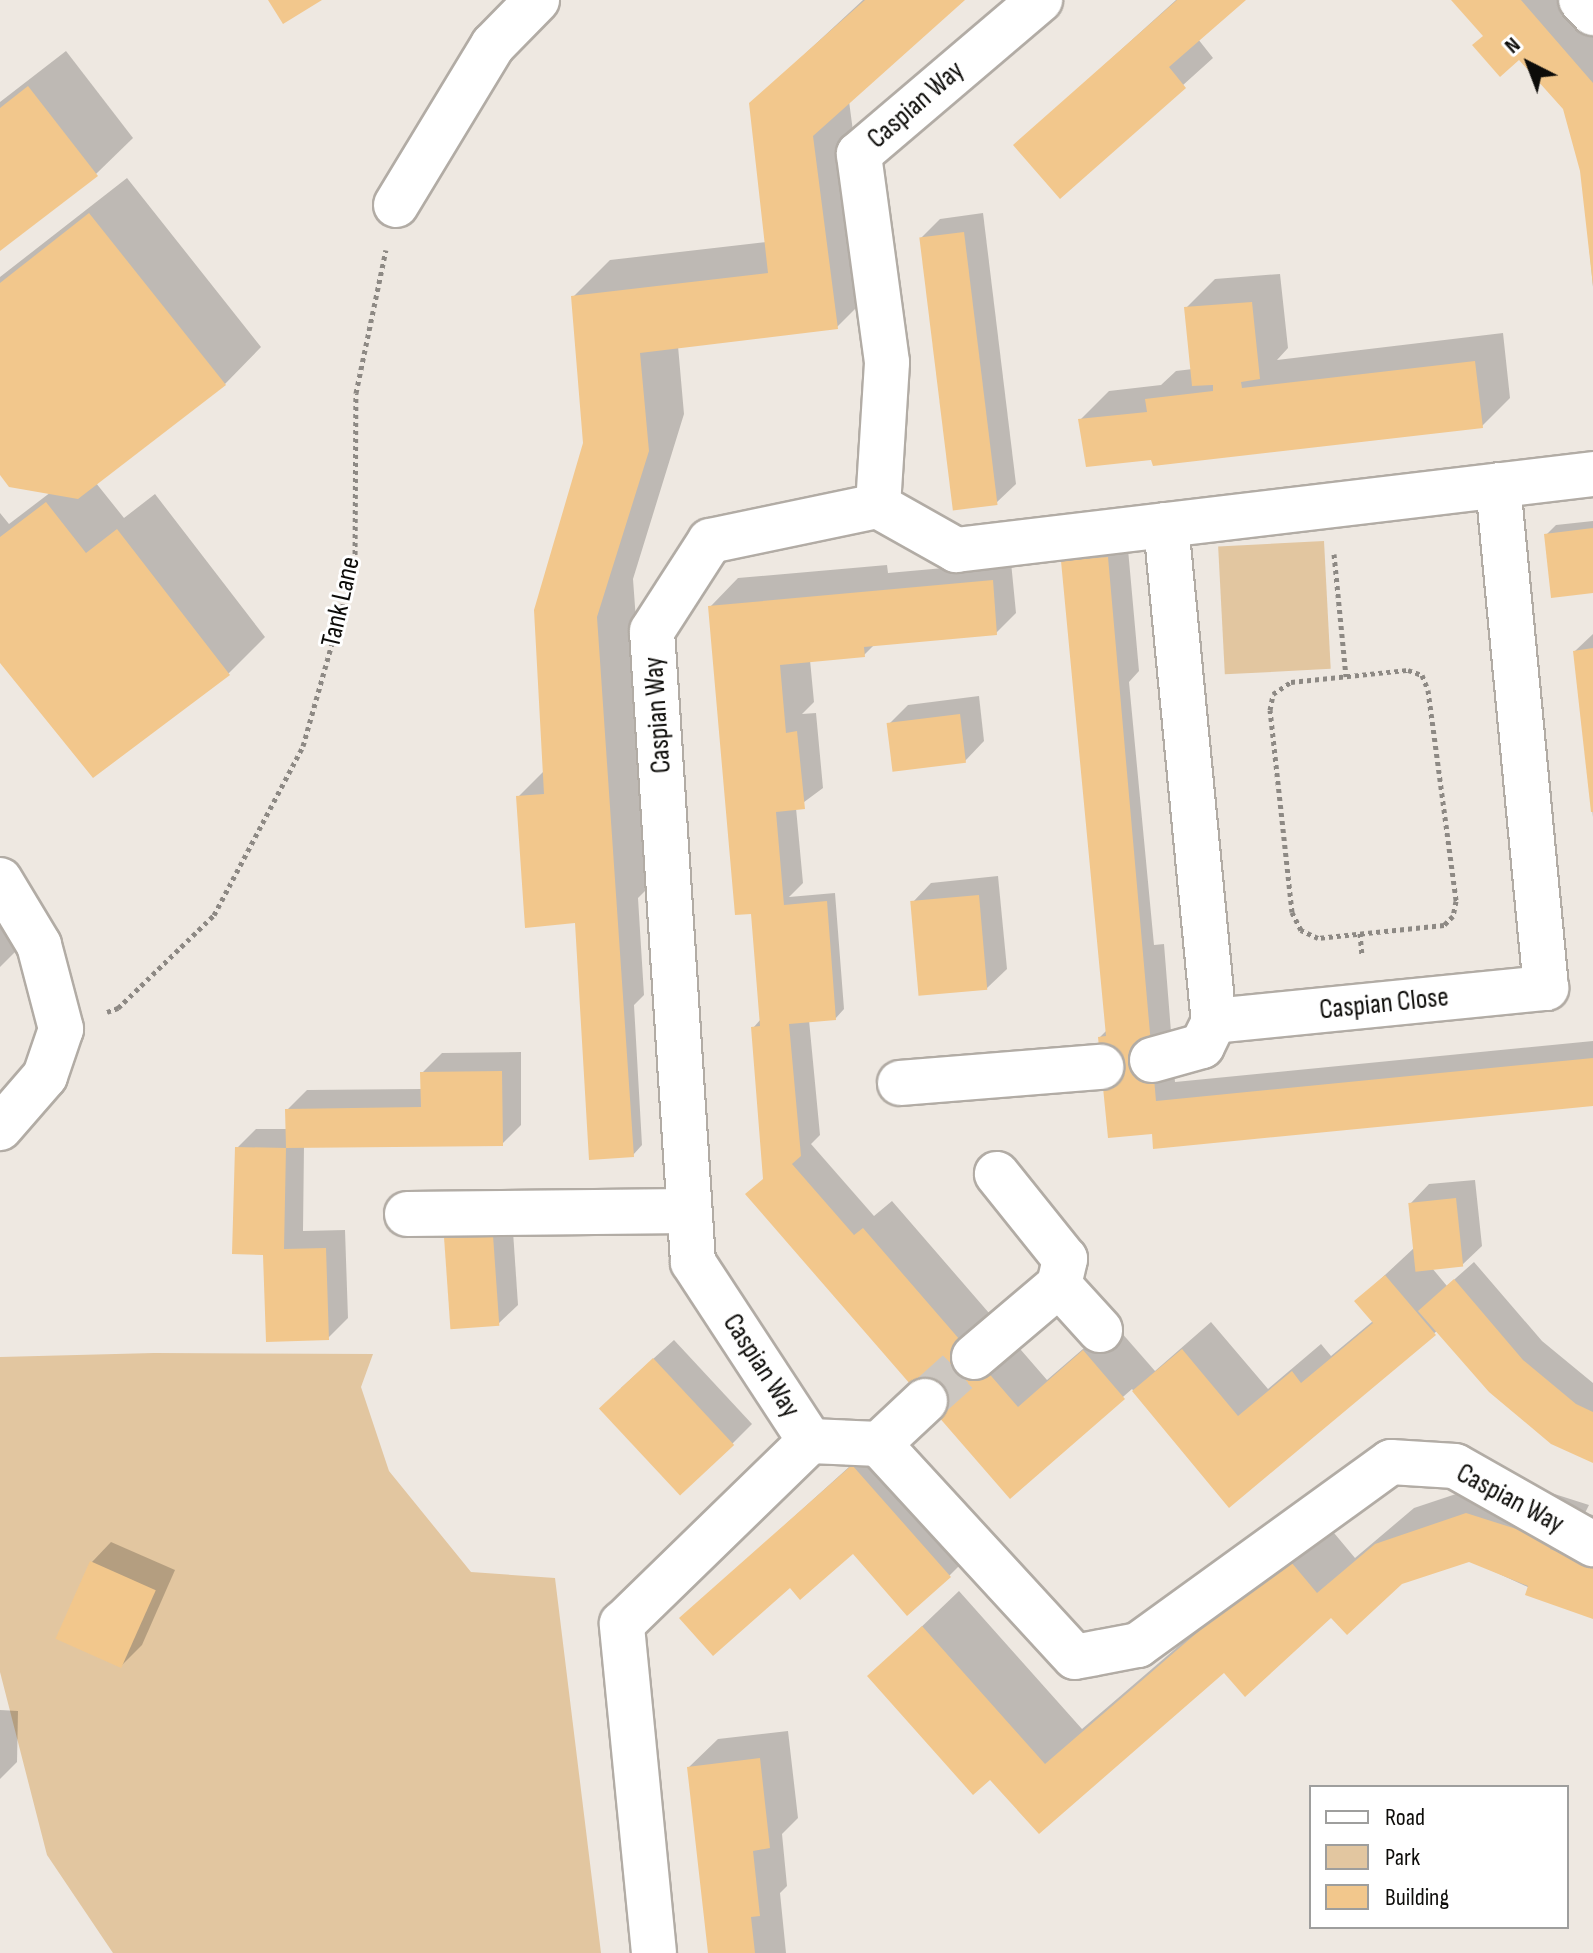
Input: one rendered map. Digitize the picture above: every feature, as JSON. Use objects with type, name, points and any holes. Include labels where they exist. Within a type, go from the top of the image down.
[{"type":"street","points":[[396,205],[493,45],[537,0]]},
{"type":"street","name":"Caspian Way","points":[[810,1441],[693,1262],[652,631],[710,541],[878,506],[887,362],[859,154],[1040,0]]},
{"type":"street","points":[[1581,0],[1593,13]]},
{"type":"street","points":[[878,506],[956,550],[1593,474]]},
{"type":"street","name":"Caspian Close","points":[[1214,1021],[1546,988],[1498,485]]},
{"type":"street","points":[[1152,1060],[1202,1046],[1214,1021],[1166,525]]},
{"type":"street","points":[[0,880],[39,945],[61,1029],[45,1076],[0,1128]]},
{"type":"street","points":[[900,1083],[1101,1067]]},
{"type":"street","points":[[974,1357],[1059,1285],[1065,1259],[997,1174]]},
{"type":"street","points":[[407,1214],[689,1211]]},
{"type":"street","points":[[1059,1285],[1100,1330]]},
{"type":"street","points":[[879,1444],[925,1401]]},
{"type":"street","name":"Caspian Way","points":[[654,1953],[622,1624],[810,1441],[879,1444],[1075,1657],[1138,1645],[1391,1462],[1455,1466],[1593,1544]]},
{"type":"path","name":"Tank Lane","points":[[61,1029],[118,1008],[214,915],[303,746],[355,562],[356,393],[396,205]]},
{"type":"path","points":[[1329,506],[1346,676]]},
{"type":"path","points":[[1408,670],[1422,675],[1428,690],[1456,901],[1453,916],[1444,925],[1318,938],[1301,930],[1292,912],[1270,710],[1273,694],[1291,682],[1346,676],[1408,670]]},
{"type":"green space","points":[[1324,541],[1331,669],[1225,674],[1218,547]]},
{"type":"green space","points":[[154,1353],[373,1354],[361,1387],[389,1471],[471,1572],[555,1578],[601,1953],[113,1953],[47,1855],[0,1672],[0,1357]]},
{"type":"building","points":[[268,0],[322,0],[283,24]]},
{"type":"building","points":[[865,0],[965,0],[813,136],[838,329],[640,353],[649,451],[597,617],[634,1157],[589,1160],[575,923],[525,928],[516,796],[544,794],[534,610],[583,443],[571,296],[768,273],[749,103]]},
{"type":"building","points":[[1177,0],[1246,0],[1169,67],[1186,88],[1060,199],[1013,145]]},
{"type":"building","points":[[1451,0],[1521,0],[1593,83],[1593,286],[1580,171],[1563,109],[1519,60],[1500,77],[1472,45],[1483,36]]},
{"type":"building","points":[[28,86],[98,176],[0,251],[0,108]]},
{"type":"building","points":[[89,213],[226,385],[78,499],[9,487],[0,475],[0,283]]},
{"type":"building","points":[[964,232],[998,505],[953,510],[919,237]]},
{"type":"building","points":[[1252,302],[1260,379],[1241,382],[1242,388],[1475,361],[1483,428],[1153,466],[1151,460],[1086,467],[1078,419],[1147,412],[1145,399],[1213,391],[1213,385],[1192,386],[1184,307]]},
{"type":"building","points":[[46,502],[86,553],[117,529],[230,675],[93,778],[0,663],[0,537]]},
{"type":"building","points":[[1593,528],[1593,593],[1551,598],[1544,534]]},
{"type":"building","points":[[1108,557],[1156,1101],[1593,1058],[1593,1106],[1153,1149],[1152,1134],[1108,1138],[1098,1037],[1106,1036],[1061,561]]},
{"type":"building","points":[[993,580],[997,635],[864,647],[865,657],[780,665],[786,733],[797,731],[805,809],[776,812],[784,905],[827,901],[836,1020],[789,1024],[801,1156],[792,1164],[854,1235],[863,1228],[1018,1407],[1083,1350],[1125,1399],[1010,1499],[745,1194],[763,1179],[751,1027],[760,1026],[751,914],[735,915],[708,606]]},
{"type":"building","points":[[1593,648],[1593,812],[1591,812],[1573,651]]},
{"type":"building","points":[[960,714],[966,763],[893,772],[887,723]]},
{"type":"building","points":[[979,895],[987,990],[919,996],[910,901]]},
{"type":"building","points":[[502,1071],[503,1146],[286,1148],[285,1109],[421,1107],[420,1072]]},
{"type":"building","points":[[235,1147],[286,1148],[284,1249],[326,1248],[329,1340],[266,1342],[263,1255],[232,1254]]},
{"type":"building","points":[[1456,1198],[1463,1267],[1415,1272],[1408,1203]]},
{"type":"building","points":[[492,1221],[499,1326],[450,1329],[443,1224]]},
{"type":"building","points":[[1385,1275],[1436,1335],[1229,1508],[1132,1391],[1182,1349],[1238,1416],[1292,1371],[1301,1383],[1373,1323],[1354,1301]]},
{"type":"building","points":[[1454,1279],[1523,1360],[1576,1404],[1593,1412],[1593,1463],[1551,1444],[1489,1392],[1418,1311]]},
{"type":"building","points":[[653,1358],[734,1445],[680,1495],[599,1408]]},
{"type":"building","points":[[852,1465],[951,1577],[907,1616],[853,1554],[800,1600],[790,1588],[713,1656],[679,1618]]},
{"type":"building","points":[[1466,1513],[1554,1541],[1550,1549],[1593,1565],[1593,1619],[1525,1595],[1528,1586],[1469,1562],[1402,1584],[1347,1635],[1331,1618],[1245,1697],[1224,1673],[1039,1834],[990,1780],[973,1795],[867,1676],[922,1626],[1045,1764],[1286,1556],[1317,1593],[1375,1544]]},
{"type":"building","points":[[90,1561],[156,1590],[121,1668],[55,1639]]},
{"type":"building","points":[[760,1758],[770,1848],[753,1851],[760,1916],[751,1917],[755,1953],[708,1953],[687,1767]]},
{"type":"tunnel","points":[[925,1401],[974,1357]]}]
